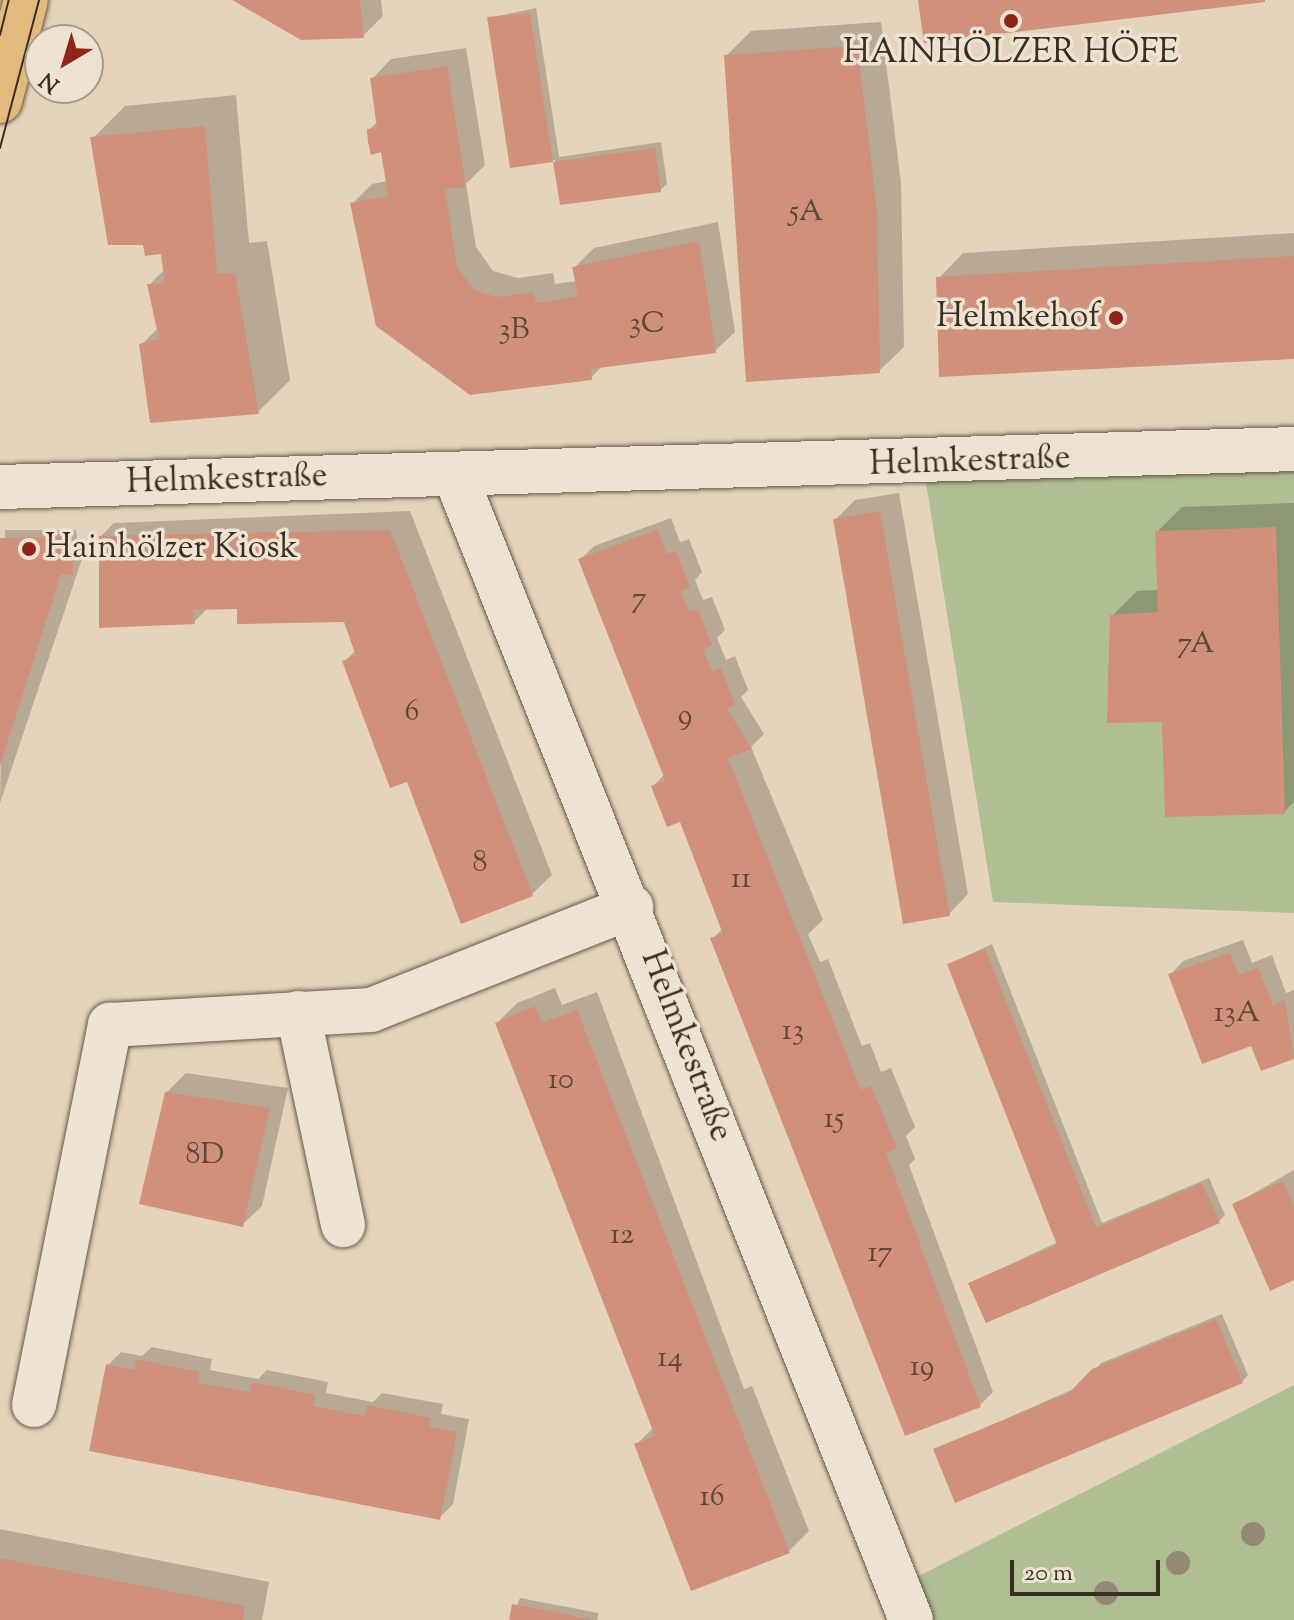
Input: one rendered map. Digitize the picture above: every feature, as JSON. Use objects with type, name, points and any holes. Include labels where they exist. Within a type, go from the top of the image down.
[{"type":"main road","points":[[0,101],[26,0]]},
{"type":"street","name":"Helmkestraße","points":[[0,487],[1294,449]]},
{"type":"street","name":"Helmkestraße","points":[[455,475],[631,907],[911,1620]]},
{"type":"street","points":[[34,1405],[110,1025],[371,1010],[631,907]]},
{"type":"street","points":[[298,1013],[343,1225]]},
{"type":"green space","points":[[1294,449],[1294,913],[993,902],[923,464]]},
{"type":"green space","points":[[1294,1385],[1294,1620],[913,1620],[897,1587]]},
{"type":"building","points":[[232,0],[360,0],[364,38],[301,40]]},
{"type":"building","name":"HAINHÖLZER HÖFE","points":[[918,0],[1265,0],[1265,2],[924,43]]},
{"type":"building","points":[[530,13],[553,162],[510,168],[487,17]]},
{"type":"building","points":[[857,46],[877,209],[880,373],[746,382],[724,55]]},
{"type":"building","points":[[447,66],[466,187],[445,189],[457,267],[474,290],[497,297],[534,292],[536,303],[578,296],[572,267],[699,241],[716,353],[591,369],[592,380],[470,395],[376,326],[350,203],[388,196],[381,152],[371,155],[368,142],[367,129],[377,128],[370,78]]},
{"type":"building","points":[[205,126],[217,274],[235,273],[259,414],[150,423],[139,344],[159,339],[147,284],[165,284],[161,254],[145,256],[143,245],[108,245],[90,137]]},
{"type":"building","points":[[655,148],[661,192],[560,205],[553,162]]},
{"type":"building","name":"Helmkehof","points":[[1294,256],[1294,359],[939,377],[936,277]]},
{"type":"building","points":[[880,511],[950,916],[903,924],[833,519]]},
{"type":"building","points":[[1276,527],[1285,814],[1165,817],[1162,722],[1107,723],[1110,615],[1158,612],[1155,531]]},
{"type":"building","points":[[390,530],[533,896],[461,924],[407,782],[390,788],[342,661],[356,656],[344,622],[237,624],[237,609],[193,610],[195,624],[99,628],[99,536]]},
{"type":"building","points":[[657,530],[667,554],[676,551],[690,587],[681,591],[689,612],[698,609],[712,645],[703,649],[712,672],[721,668],[735,705],[727,709],[752,749],[728,758],[861,1090],[871,1086],[897,1148],[886,1153],[981,1407],[905,1436],[710,938],[723,934],[680,822],[667,827],[651,786],[665,780],[578,559]]},
{"type":"building","points":[[71,536],[73,575],[61,574],[0,766],[0,538]]},
{"type":"building","points":[[985,949],[1096,1228],[1202,1183],[1220,1223],[986,1323],[968,1283],[1057,1245],[947,964]]},
{"type":"building","points":[[1230,953],[1238,975],[1258,968],[1273,1005],[1285,1000],[1294,1059],[1261,1071],[1251,1046],[1202,1064],[1168,974]]},
{"type":"building","points":[[535,1006],[542,1023],[577,1010],[790,1553],[691,1591],[634,1444],[655,1436],[495,1023]]},
{"type":"building","points":[[165,1092],[270,1108],[243,1227],[139,1204]]},
{"type":"building","points":[[1283,1181],[1294,1207],[1294,1280],[1270,1291],[1232,1204]]},
{"type":"building","points":[[1216,1319],[1243,1383],[955,1503],[933,1449],[1069,1393],[1092,1369]]},
{"type":"building","points":[[136,1359],[199,1372],[198,1383],[250,1392],[252,1382],[315,1395],[313,1406],[365,1416],[367,1405],[431,1418],[429,1427],[457,1432],[440,1520],[89,1451],[106,1364],[134,1370]]},
{"type":"building","points":[[0,1558],[245,1606],[243,1620],[0,1620]]},
{"type":"building","points":[[512,1604],[589,1619],[589,1620],[509,1620]]},
{"type":"tram line","points":[[0,35],[9,0]]},
{"type":"tram line","points":[[0,148],[39,0]]},
{"type":"place","name":"HAINHÖLZER HÖFE","points":[[1011,21]]},
{"type":"place","name":"Helmkehof","points":[[1116,318]]},
{"type":"place","name":"Hainhölzer Kiosk","points":[[29,549]]}]
